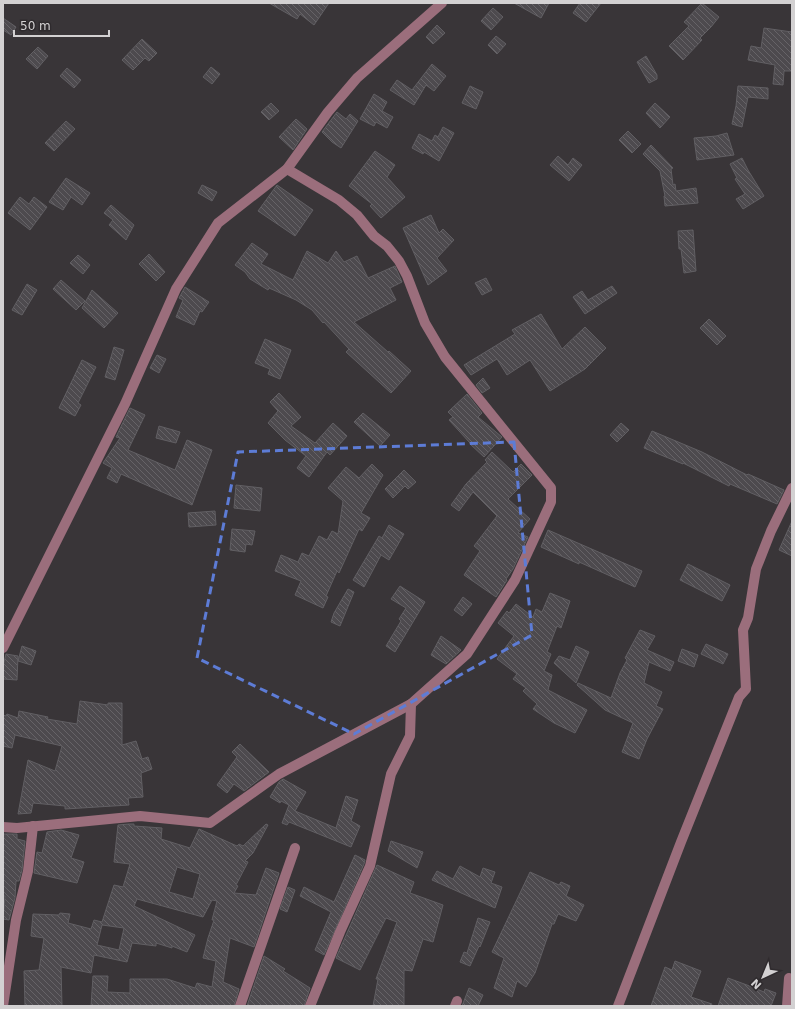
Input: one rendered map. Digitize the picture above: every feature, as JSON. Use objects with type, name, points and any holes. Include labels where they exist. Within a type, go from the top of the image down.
[{"type":"street","points":[[3,648],[125,404],[176,289],[218,224],[287,169],[328,112],[357,78],[442,3]]},
{"type":"street","points":[[3,827],[17,828],[140,816],[210,824],[279,774],[411,704],[467,654],[515,580],[551,502],[551,488],[445,357],[425,323],[407,276],[399,261],[387,246],[374,236],[357,215],[339,200],[287,169]]},
{"type":"street","points":[[618,1006],[739,697],[746,689],[742,630],[748,618],[756,569],[771,531],[792,488]]},
{"type":"street","points":[[310,1006],[340,932],[370,866],[391,774],[410,736],[411,704]]},
{"type":"street","points":[[3,1006],[16,920],[28,871],[33,826]]},
{"type":"street","points":[[240,1006],[295,848]]},
{"type":"street","points":[[786,1006],[789,978]]},
{"type":"highlighted area","points":[[514,442],[532,635],[354,734],[197,658],[238,452]]},
{"type":"building","points":[[269,3],[329,3],[314,25],[300,14],[297,19]]},
{"type":"building","points":[[514,3],[549,3],[541,18]]},
{"type":"building","points":[[580,3],[601,3],[586,22],[573,13]]},
{"type":"building","points":[[702,3],[719,17],[700,38],[702,40],[683,60],[669,46],[689,26],[684,22]]},
{"type":"building","points":[[493,8],[503,17],[491,30],[481,21]]},
{"type":"building","points":[[3,18],[16,27],[11,35],[3,30]]},
{"type":"building","points":[[437,25],[445,33],[433,44],[426,37]]},
{"type":"building","points":[[764,28],[792,32],[792,71],[784,71],[783,85],[773,84],[775,65],[748,60],[751,46],[761,48]]},
{"type":"building","points":[[496,36],[506,44],[497,54],[488,45]]},
{"type":"building","points":[[142,39],[157,53],[149,61],[145,58],[133,70],[122,60]]},
{"type":"building","points":[[38,47],[48,56],[37,69],[26,59]]},
{"type":"building","points":[[646,56],[657,75],[657,79],[649,83],[637,62]]},
{"type":"building","points":[[432,64],[446,76],[434,91],[426,85],[414,105],[390,90],[397,80],[412,90]]},
{"type":"building","points":[[211,67],[220,74],[212,84],[203,77]]},
{"type":"building","points":[[67,68],[81,80],[74,88],[60,76]]},
{"type":"building","points":[[470,86],[483,92],[476,109],[462,103]]},
{"type":"building","points":[[738,86],[768,88],[768,99],[748,97],[742,127],[732,124]]},
{"type":"building","points":[[374,94],[387,102],[382,111],[393,117],[387,128],[376,122],[374,126],[360,119]]},
{"type":"building","points":[[271,103],[279,111],[269,120],[261,112]]},
{"type":"building","points":[[655,103],[670,117],[660,128],[646,113]]},
{"type":"building","points":[[337,112],[346,119],[350,114],[358,121],[341,148],[332,142],[322,132]]},
{"type":"building","points":[[296,119],[307,129],[293,150],[279,137]]},
{"type":"building","points":[[66,121],[75,129],[54,151],[45,143]]},
{"type":"building","points":[[443,127],[454,133],[439,161],[424,152],[423,154],[412,148],[419,134],[432,141],[435,135],[438,137]]},
{"type":"building","points":[[628,131],[641,144],[632,153],[619,140]]},
{"type":"building","points":[[727,133],[734,155],[697,160],[694,138],[716,136]]},
{"type":"building","points":[[651,145],[673,168],[671,169],[673,185],[675,184],[676,191],[696,188],[698,203],[665,206],[665,196],[660,171],[643,154]]},
{"type":"building","points":[[375,151],[395,165],[387,177],[405,197],[381,218],[370,206],[372,204],[349,186]]},
{"type":"building","points":[[558,156],[568,165],[573,158],[582,165],[569,181],[550,165]]},
{"type":"building","points":[[742,158],[764,196],[743,209],[736,199],[745,194],[735,179],[737,178],[730,164]]},
{"type":"building","points":[[66,178],[90,193],[82,205],[71,197],[63,210],[49,202]]},
{"type":"building","points":[[202,185],[217,192],[212,201],[198,193]]},
{"type":"building","points":[[277,185],[313,210],[295,236],[258,211]]},
{"type":"building","points":[[20,197],[29,204],[34,197],[47,207],[30,230],[8,213]]},
{"type":"building","points":[[111,205],[134,225],[126,240],[109,225],[113,220],[104,213]]},
{"type":"building","points":[[431,215],[439,233],[443,229],[454,240],[437,258],[447,271],[428,285],[403,228]]},
{"type":"building","points":[[693,230],[696,271],[684,273],[681,249],[679,249],[678,231]]},
{"type":"building","points":[[252,243],[268,254],[261,264],[293,280],[307,251],[328,263],[336,251],[344,262],[357,256],[368,278],[395,266],[402,282],[390,288],[396,300],[354,322],[411,371],[391,393],[346,352],[349,349],[312,310],[296,300],[269,288],[268,290],[250,279],[245,272],[235,265]]},
{"type":"building","points":[[149,254],[165,272],[156,281],[139,264]]},
{"type":"building","points":[[78,255],[90,265],[83,274],[70,263]]},
{"type":"building","points":[[486,278],[492,290],[482,295],[475,283]]},
{"type":"building","points":[[61,280],[85,301],[76,310],[53,289]]},
{"type":"building","points":[[27,284],[37,290],[22,315],[12,310]]},
{"type":"building","points":[[612,286],[617,293],[585,314],[573,297],[582,291],[588,300]]},
{"type":"building","points":[[185,287],[209,302],[202,312],[200,311],[194,325],[176,317],[183,300],[179,298]]},
{"type":"building","points":[[92,290],[118,313],[104,328],[82,308]]},
{"type":"building","points":[[541,314],[562,349],[585,327],[606,348],[585,369],[550,391],[530,360],[507,375],[497,359],[471,375],[464,365],[515,334],[512,330]]},
{"type":"building","points":[[709,319],[726,336],[717,345],[700,328]]},
{"type":"building","points":[[265,339],[291,350],[280,379],[268,374],[270,369],[255,363]]},
{"type":"building","points":[[114,347],[124,350],[115,380],[105,377]]},
{"type":"building","points":[[157,355],[166,359],[159,373],[150,368]]},
{"type":"building","points":[[82,360],[96,367],[78,403],[81,405],[75,416],[59,408]]},
{"type":"building","points":[[483,378],[490,388],[482,393],[476,385]]},
{"type":"building","points":[[279,393],[301,417],[291,426],[315,443],[333,423],[347,436],[330,455],[327,452],[309,477],[297,468],[306,456],[285,440],[268,423],[278,411],[270,402]]},
{"type":"building","points":[[467,394],[482,413],[478,417],[502,437],[484,457],[470,444],[449,420],[453,417],[448,412]]},
{"type":"building","points":[[130,408],[145,415],[128,450],[175,470],[187,440],[212,450],[192,505],[121,474],[117,483],[107,478],[112,468],[103,463],[120,438],[116,437]]},
{"type":"building","points":[[363,413],[390,435],[380,446],[354,422]]},
{"type":"building","points":[[621,423],[629,430],[617,442],[610,435]]},
{"type":"building","points":[[159,426],[180,432],[176,443],[156,438]]},
{"type":"building","points":[[652,431],[702,452],[747,475],[748,474],[784,490],[777,504],[730,484],[729,486],[683,463],[644,448]]},
{"type":"building","points":[[492,452],[513,472],[521,464],[532,475],[508,499],[530,519],[518,533],[528,537],[513,569],[496,597],[464,575],[480,551],[474,546],[497,516],[473,492],[459,511],[451,505],[466,484],[487,462],[485,460]]},
{"type":"building","points":[[372,464],[383,475],[361,513],[370,518],[362,531],[359,529],[339,573],[337,571],[326,596],[328,597],[323,608],[295,595],[301,581],[275,571],[281,555],[298,562],[302,553],[309,556],[319,536],[327,540],[332,531],[338,534],[343,501],[328,488],[346,467],[359,478]]},
{"type":"building","points":[[404,470],[416,482],[408,489],[405,486],[393,498],[385,489]]},
{"type":"building","points":[[236,485],[262,488],[260,511],[234,508]]},
{"type":"building","points":[[215,511],[216,525],[189,527],[188,513]]},
{"type":"building","points":[[792,521],[792,556],[779,550]]},
{"type":"building","points":[[389,525],[404,534],[389,560],[381,555],[364,587],[353,580],[379,536],[382,538]]},
{"type":"building","points":[[232,529],[255,531],[252,545],[246,544],[245,552],[230,550]]},
{"type":"building","points":[[548,530],[642,571],[635,587],[541,547]]},
{"type":"building","points":[[688,564],[730,585],[722,601],[680,580]]},
{"type":"building","points":[[400,586],[425,602],[395,652],[386,646],[401,621],[399,619],[406,608],[391,599]]},
{"type":"building","points":[[348,589],[354,592],[340,626],[331,622],[334,613]]},
{"type":"building","points":[[550,593],[570,601],[561,628],[557,626],[547,652],[551,654],[544,671],[552,675],[548,690],[587,710],[575,733],[554,723],[533,709],[537,704],[523,691],[526,688],[513,679],[517,674],[497,659],[514,636],[498,623],[507,611],[509,613],[516,604],[533,617],[536,609],[542,612]]},
{"type":"building","points":[[463,597],[472,604],[462,616],[454,610]]},
{"type":"building","points":[[640,630],[655,636],[647,650],[674,662],[670,671],[649,662],[644,683],[662,692],[656,706],[663,709],[647,739],[639,759],[622,752],[633,723],[605,710],[577,685],[578,683],[611,698],[620,673],[627,660],[625,658]]},
{"type":"building","points":[[441,636],[461,650],[446,664],[431,655]]},
{"type":"building","points":[[706,644],[728,654],[723,664],[701,654]]},
{"type":"building","points":[[22,646],[36,651],[31,665],[18,661]]},
{"type":"building","points":[[576,646],[589,652],[576,683],[554,663],[559,656],[570,660]]},
{"type":"building","points":[[682,649],[698,655],[694,667],[678,661]]},
{"type":"building","points":[[6,654],[18,656],[17,680],[3,679],[3,666]]},
{"type":"building","points":[[80,701],[108,705],[108,703],[122,703],[122,745],[136,741],[142,759],[148,757],[152,769],[141,773],[143,797],[128,798],[129,805],[65,809],[65,806],[33,803],[31,813],[18,814],[28,760],[55,771],[62,746],[15,735],[12,748],[3,746],[3,715],[6,716],[7,714],[18,718],[19,711],[48,717],[47,719],[77,724]]},
{"type":"building","points":[[240,744],[269,772],[244,791],[234,784],[227,793],[217,785],[237,757],[232,752]]},
{"type":"building","points":[[283,779],[306,792],[295,811],[336,828],[346,796],[358,800],[351,821],[360,826],[351,847],[289,822],[287,825],[282,823],[289,805],[281,801],[280,803],[270,797],[279,782]]},
{"type":"building","points":[[134,824],[134,826],[162,828],[161,839],[190,848],[199,829],[237,846],[239,844],[243,846],[266,824],[268,825],[253,853],[245,861],[248,862],[236,885],[238,886],[234,893],[256,895],[266,868],[279,873],[254,947],[230,938],[223,982],[239,989],[234,1006],[91,1006],[93,976],[108,976],[107,992],[130,993],[130,979],[167,979],[195,988],[197,983],[212,987],[216,961],[203,958],[214,920],[212,920],[217,901],[212,900],[203,917],[137,899],[134,906],[195,935],[187,952],[172,946],[172,948],[156,943],[156,946],[132,943],[127,962],[94,955],[91,973],[61,967],[62,1006],[25,1006],[24,971],[39,970],[44,938],[31,936],[33,914],[70,914],[68,923],[91,929],[94,920],[102,922],[114,885],[123,887],[130,864],[114,862],[118,825]],"holes":[[[177,867],[200,874],[193,899],[169,892]],[[102,925],[124,928],[119,950],[97,945]]]},
{"type":"building","points":[[61,830],[79,835],[71,858],[84,862],[77,883],[34,873],[37,852],[42,853],[47,832]]},
{"type":"building","points":[[3,834],[17,834],[17,839],[25,841],[22,870],[19,881],[16,881],[15,898],[9,920],[3,919],[5,896],[3,896]]},
{"type":"building","points":[[391,841],[423,852],[417,868],[388,851]]},
{"type":"building","points":[[355,855],[365,860],[364,864],[324,955],[315,950],[331,912],[300,896],[304,887],[334,902]]},
{"type":"building","points":[[377,865],[414,882],[410,893],[443,905],[433,942],[423,939],[412,971],[404,970],[404,1006],[373,1006],[378,979],[376,979],[397,922],[386,918],[360,970],[336,958]]},
{"type":"building","points":[[460,866],[480,877],[483,868],[495,872],[491,883],[502,887],[495,908],[432,880],[437,871],[453,879]]},
{"type":"building","points":[[530,872],[559,885],[561,882],[570,886],[566,896],[584,905],[576,921],[558,914],[554,924],[552,924],[535,973],[526,987],[517,981],[512,997],[494,988],[504,958],[492,952]]},
{"type":"building","points":[[288,887],[295,890],[287,912],[280,909]]},
{"type":"building","points":[[478,918],[490,922],[480,947],[479,946],[470,966],[460,962],[464,952],[467,953]]},
{"type":"building","points":[[264,956],[285,969],[283,971],[310,988],[304,1006],[247,1006]]},
{"type":"building","points":[[675,961],[701,971],[691,997],[712,1004],[711,1006],[651,1006],[665,967],[672,970]]},
{"type":"building","points":[[728,978],[764,992],[765,989],[776,993],[771,1006],[718,1006]]},
{"type":"building","points":[[469,988],[483,995],[478,1006],[462,1006]]}]
